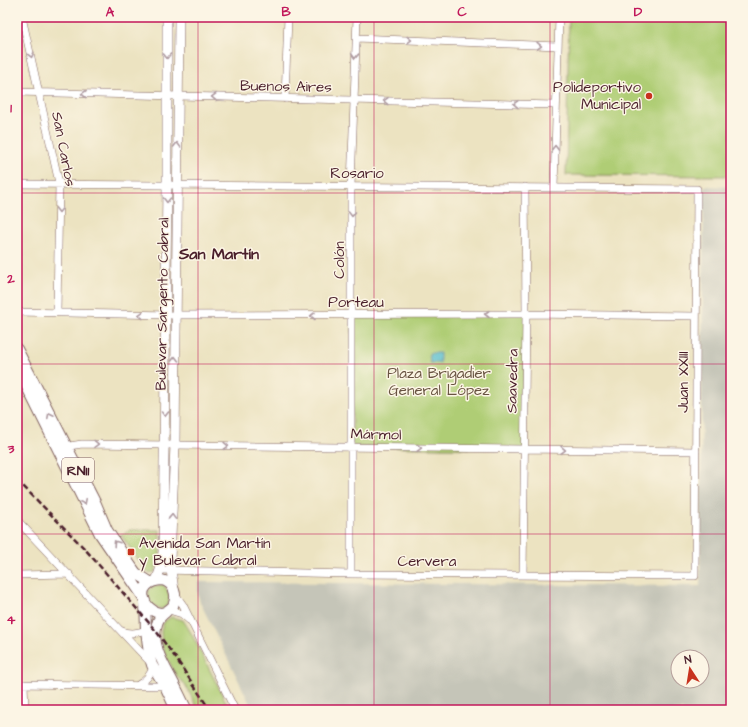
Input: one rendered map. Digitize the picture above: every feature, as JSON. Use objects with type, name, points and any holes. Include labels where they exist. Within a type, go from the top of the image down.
[{"type":"main road","name":"Bulevar Sargento Cabral","points":[[153,581],[160,570],[162,552],[165,445],[167,17]]},
{"type":"main road","name":"Bulevar Sargento Cabral","points":[[175,593],[170,570],[175,445],[175,315],[179,17]]},
{"type":"main road","name":"RN11","points":[[17,349],[100,534],[144,600]]},
{"type":"main road","name":"RN11","points":[[17,367],[62,448],[96,504],[107,530],[136,573],[153,581],[166,581],[170,584],[175,593]]},
{"type":"main road","points":[[153,581],[146,585],[143,590],[149,654],[153,666],[165,686],[176,710]]},
{"type":"main road","points":[[175,593],[173,606],[159,618],[156,631],[157,644],[160,659],[187,710]]},
{"type":"main road","points":[[144,600],[154,611],[160,613],[167,611]]},
{"type":"street","name":"San Carlos","points":[[22,17],[59,183],[57,313]]},
{"type":"street","points":[[285,99],[288,17]]},
{"type":"street","name":"Colón","points":[[351,574],[352,186],[357,17]]},
{"type":"street","points":[[554,187],[555,105],[559,17]]},
{"type":"street","points":[[356,38],[558,46]]},
{"type":"street","name":"Buenos Aires","points":[[17,92],[555,105]]},
{"type":"street","name":"Rosario","points":[[17,184],[59,183],[697,188]]},
{"type":"street","name":"Saavedra","points":[[523,575],[526,314],[525,187]]},
{"type":"street","name":"Juan XXIII","points":[[695,576],[697,188]]},
{"type":"street","name":"Porteau","points":[[17,312],[166,315],[352,316],[526,314],[696,316]]},
{"type":"street","name":"Mármol","points":[[62,448],[82,444],[696,451]]},
{"type":"street","points":[[17,520],[69,574],[116,628],[153,666],[151,673],[146,680],[138,686]]},
{"type":"street","name":"Cervera","points":[[160,570],[351,574],[695,576]]},
{"type":"street","points":[[17,575],[69,574]]},
{"type":"street","points":[[175,593],[183,605],[235,710]]},
{"type":"street","points":[[167,611],[182,614],[190,620]]},
{"type":"street","points":[[116,628],[132,633],[146,630]]},
{"type":"street","points":[[25,710],[20,684],[165,686]]},
{"type":"shaded area","points":[[704,186],[731,187],[731,710],[253,710],[200,602],[198,582],[700,586]]},
{"type":"green space","name":"Polideportivo Municipal","points":[[569,17],[731,17],[731,176],[566,175]]},
{"type":"green space","name":"Plaza Brigadier General López","points":[[526,314],[524,449],[352,447],[352,316]]},
{"type":"green space","points":[[130,530],[160,530],[160,555],[155,572],[150,573],[146,571],[121,535]]},
{"type":"green space","points":[[162,584],[168,591],[169,599],[168,605],[162,609],[151,603],[148,591],[151,588]]},
{"type":"green space","points":[[171,617],[183,620],[190,631],[230,710],[198,710],[185,684],[178,678],[162,646],[161,631],[164,622]]},
{"type":"water","points":[[429,353],[440,353],[440,363],[430,363]]},
{"type":"railway","points":[[17,480],[85,549],[156,631],[210,710]]},
{"type":"place","name":"Polideportivo Municipal","points":[[649,96]]},
{"type":"place","name":"Avenida San Martín y Bulevar Cabral","points":[[131,552]]},
{"type":"district","name":"San Martín","points":[[219,253]]}]
